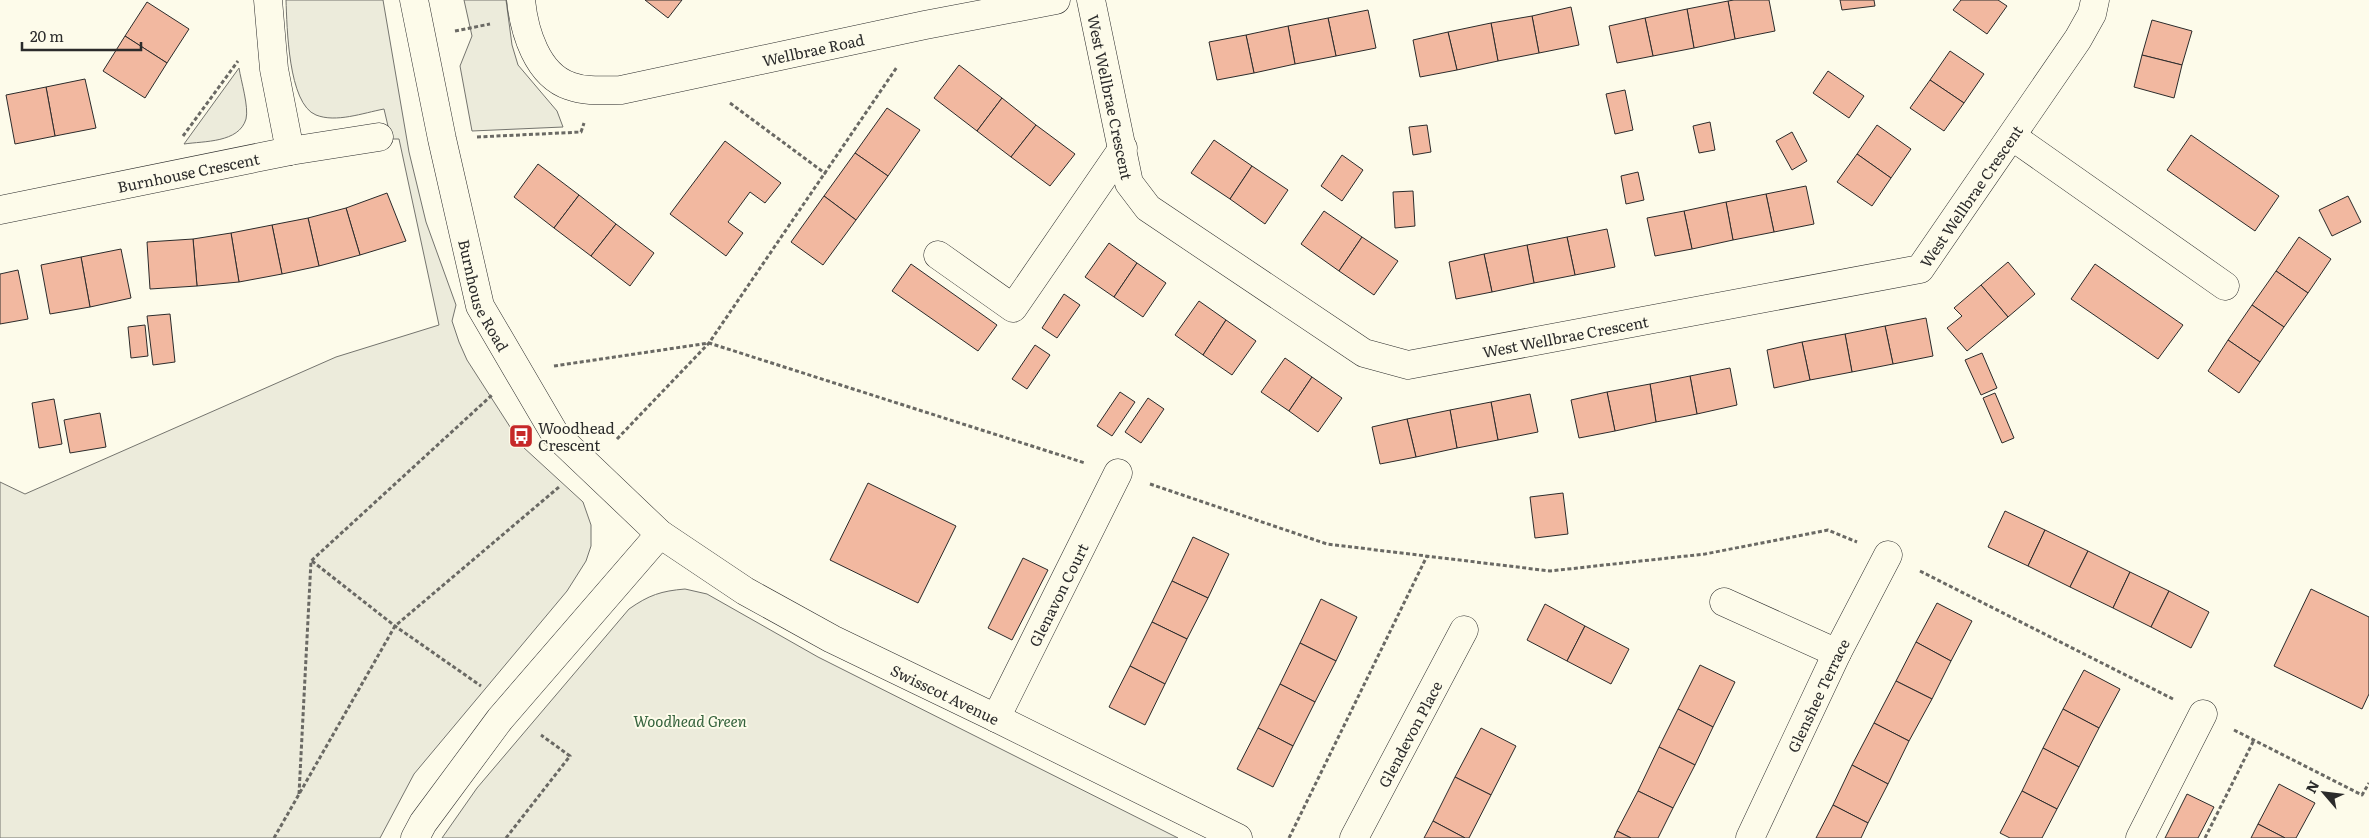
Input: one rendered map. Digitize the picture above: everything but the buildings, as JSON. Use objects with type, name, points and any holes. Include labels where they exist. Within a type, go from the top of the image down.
[{"type":"street","name":"Burnhouse Road","points":[[414,0],[442,139],[480,306],[555,434],[660,534]]},
{"type":"street","name":"Wellbrae Road","points":[[583,88],[620,90],[693,76],[925,25],[1056,0]]},
{"type":"street","name":"West Wellbrae Crescent","points":[[1091,0],[1129,183],[1148,208],[1364,352],[1408,365],[1920,269],[2013,137],[2078,39],[2092,14],[2095,0]]},
{"type":"street","points":[[269,9],[274,69],[290,151]]},
{"type":"street","points":[[522,9],[535,53],[547,70],[583,88]]},
{"type":"street","name":"Burnhouse Crescent","points":[[0,210],[290,151],[379,137]]},
{"type":"street","points":[[2013,137],[2225,286]]},
{"type":"street","points":[[938,255],[1012,308],[1123,148]]},
{"type":"street","name":"Glenavon Court","points":[[996,718],[1118,474]]},
{"type":"street","points":[[414,838],[500,719],[660,534]]},
{"type":"street","name":"Swisscot Avenue","points":[[660,534],[745,591],[832,639],[1238,838]]},
{"type":"street","name":"Glenshee Terrace","points":[[1750,838],[1837,653],[1888,555]]},
{"type":"street","points":[[1724,602],[1837,653]]},
{"type":"street","name":"Glendevon Place","points":[[1354,838],[1464,630]]},
{"type":"street","points":[[2140,838],[2202,714]]},
{"type":"path","points":[[151,180],[269,9]]},
{"type":"path","points":[[423,38],[522,9]]},
{"type":"path","points":[[617,439],[709,343],[826,174],[925,25]]},
{"type":"path","points":[[693,76],[826,174]]},
{"type":"path","points":[[442,139],[581,132],[583,88]]},
{"type":"path","points":[[299,794],[311,561],[518,372],[709,343],[1118,474],[1327,544],[1550,571],[1705,554],[1828,530],[1888,555],[2362,795],[2369,783]]},
{"type":"path","points":[[274,838],[395,626],[560,487]]},
{"type":"path","points":[[1289,838],[1428,556]]},
{"type":"path","points":[[311,561],[395,626],[481,686]]},
{"type":"path","points":[[506,838],[570,756],[541,735]]},
{"type":"path","points":[[2205,838],[2254,740]]},
{"type":"green space","points":[[286,0],[383,0],[409,152],[426,222],[456,305],[452,321],[459,342],[467,360],[523,447],[583,502],[591,525],[591,546],[586,561],[567,591],[414,774],[380,838],[0,838],[0,482],[25,494],[336,357],[439,325],[399,139],[391,139],[384,109],[350,117],[332,118],[316,115],[307,108],[294,81],[287,27]]},
{"type":"green space","points":[[464,0],[506,0],[512,45],[518,65],[557,111],[563,127],[472,131],[460,66],[472,36]]},
{"type":"green space","points":[[239,68],[247,114],[242,127],[229,137],[184,144]]},
{"type":"green space","name":"Woodhead Green","points":[[685,589],[707,594],[818,657],[1178,838],[442,838],[477,788],[629,609],[656,594]]},
{"type":"place","name":"Woodhead Crescent","points":[[521,436]]}]
